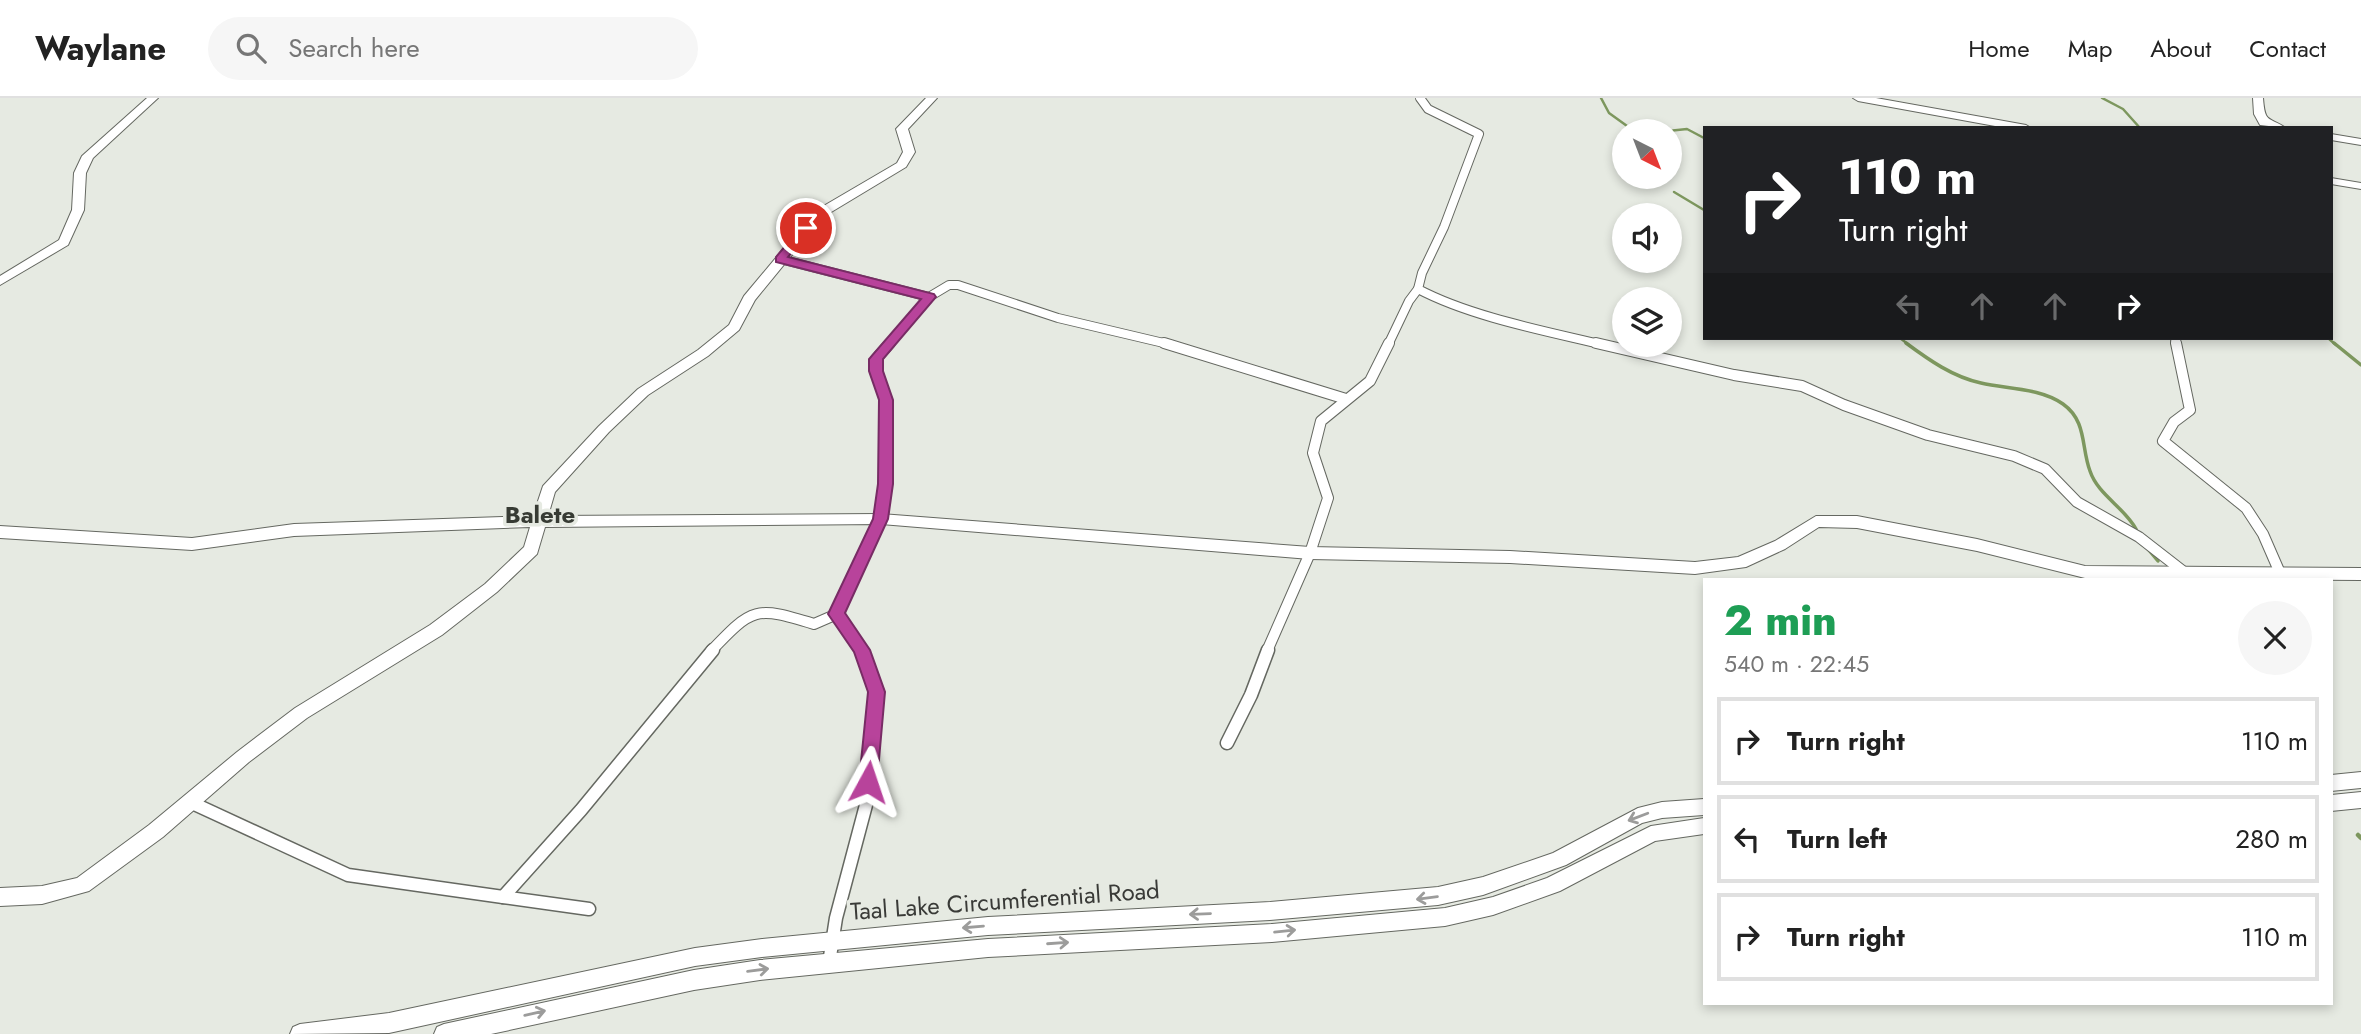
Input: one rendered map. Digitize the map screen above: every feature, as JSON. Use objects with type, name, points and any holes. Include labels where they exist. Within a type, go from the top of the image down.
[{"type":"street","points":[[0,281],[64,242],[78,210],[80,173],[88,156],[153,98]]},
{"type":"street","points":[[0,897],[43,895],[82,885],[156,831],[243,757],[301,713],[436,630],[491,588],[531,550],[537,521],[548,490],[604,429],[643,392],[702,353],[734,327],[749,299],[819,214],[902,165],[909,152],[902,129],[932,98]]},
{"type":"street","points":[[1227,743],[1251,695],[1274,633],[1311,554],[1328,498],[1313,453],[1321,421],[1370,381],[1409,301],[1418,289],[1422,273],[1444,227],[1479,134],[1428,109],[1420,98]]},
{"type":"street","points":[[1858,98],[2015,126]]},
{"type":"street","points":[[2258,98],[2259,114],[2264,123],[2274,126]]},
{"type":"street","points":[[2333,137],[2361,142]]},
{"type":"street","points":[[2333,181],[2361,186]]},
{"type":"street","points":[[780,259],[929,297]]},
{"type":"street","points":[[503,897],[581,810],[740,621],[756,612],[775,612],[814,624],[836,614],[881,519],[885,484],[886,400],[876,371],[876,359],[929,297],[949,285],[958,285],[1058,318],[1186,348],[1346,399]]},
{"type":"street","points":[[1418,289],[1437,299],[1542,330],[1734,375],[1802,386],[1844,405],[1928,435],[2014,456],[2045,470],[2077,502],[2139,537],[2183,572]]},
{"type":"street","points":[[2175,340],[2190,410],[2174,422],[2163,441],[2246,508],[2263,534],[2280,573]]},
{"type":"street","points":[[1,533],[192,544],[294,530],[537,521],[881,519],[1311,554],[1510,557],[1695,568],[1740,563],[1780,545],[1816,522],[1857,522],[1977,545],[2085,572],[2361,574]]},
{"type":"street","points":[[830,963],[831,941],[866,805],[877,692],[862,650],[836,614]]},
{"type":"street","points":[[2339,795],[2361,780]]},
{"type":"street","points":[[190,802],[348,875],[589,909]]},
{"type":"street","name":"Taal Lake Circumferential Road","points":[[300,1034],[389,1023],[695,957],[1014,924],[1270,911],[1438,896],[1483,886],[1559,859],[1638,816],[1662,810],[1703,807]]},
{"type":"street","name":"Taal Lake Circumferential Road","points":[[444,1034],[694,980],[830,963],[1027,945],[1272,933],[1445,917],[1493,906],[1553,885],[1650,834],[1703,826]]},
{"type":"street","points":[[485,1025],[487,1002]]},
{"type":"waterway","points":[[1601,98],[1609,113],[1617,119]]},
{"type":"waterway","points":[[2102,98],[2123,109],[2138,126]]},
{"type":"waterway","points":[[1682,130],[1687,129],[1703,137]]},
{"type":"waterway","points":[[1674,192],[1703,209]]},
{"type":"waterway","points":[[1903,340],[1909,345]]},
{"type":"waterway","points":[[2330,340],[2336,345]]},
{"type":"waterway","points":[[1906,343],[1932,362],[1961,377],[2034,392],[2063,404],[2080,426],[2087,462],[2094,479],[2136,529]]},
{"type":"waterway","points":[[2334,343],[2361,365]]},
{"type":"waterway","points":[[2148,549],[2158,561]]},
{"type":"waterway","points":[[2358,835],[2361,838]]},
{"type":"district","name":"Balete","points":[[540,515]]},
{"type":"route","points":[[806,228],[780,259],[929,297],[876,359],[876,371],[886,400],[885,484],[881,519],[836,614],[862,650],[877,692],[868,782]]}]
